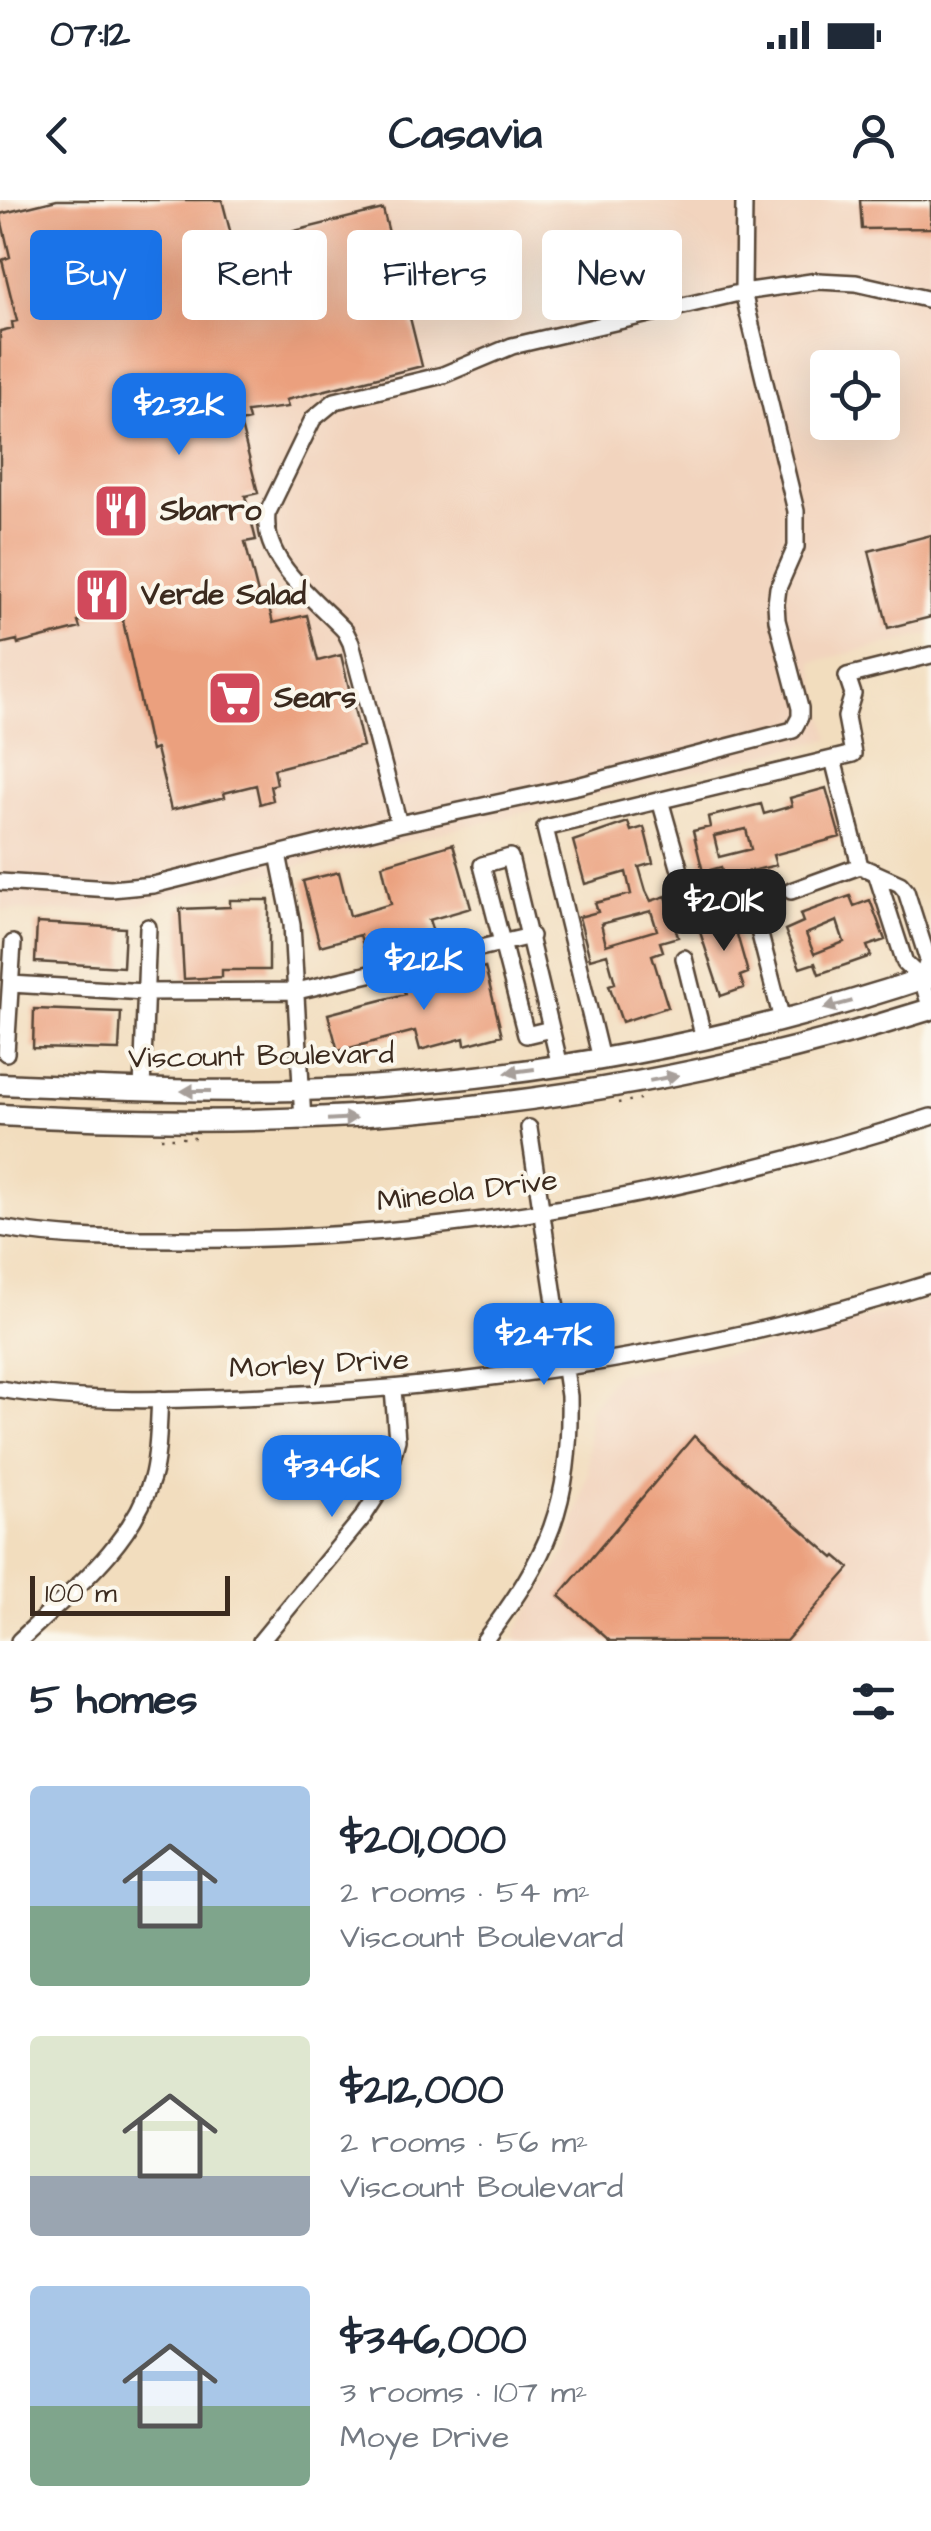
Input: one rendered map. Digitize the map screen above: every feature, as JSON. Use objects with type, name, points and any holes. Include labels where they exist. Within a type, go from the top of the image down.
[{"type":"main road","name":"Viscount Boulevard","points":[[0,1084],[142,1090],[300,1088],[450,1080],[602,1060],[704,1039],[926,977]]},
{"type":"main road","name":"Viscount Boulevard","points":[[0,1115],[164,1122],[302,1121],[458,1110],[564,1096],[749,1060],[931,1009]]},
{"type":"main road","points":[[560,1066],[564,1096]]},
{"type":"street","points":[[0,882],[129,889],[577,786],[785,734],[798,724],[800,708],[776,620],[778,588],[796,547],[796,511],[743,292],[744,200]]},
{"type":"street","points":[[399,824],[351,642],[272,552],[266,528],[267,514],[313,420],[334,401],[443,375],[512,346],[743,292],[818,281],[856,283],[931,300]]},
{"type":"street","points":[[602,1060],[545,828],[853,754],[846,717],[853,694],[847,676],[931,655]]},
{"type":"street","points":[[833,759],[860,866],[900,884],[906,891],[928,960],[926,977],[931,1009]]},
{"type":"street","points":[[660,800],[679,867]]},
{"type":"street","points":[[278,854],[288,897],[297,992],[302,1121]]},
{"type":"street","points":[[551,1029],[526,1035],[482,864],[510,857],[560,1066]]},
{"type":"street","points":[[791,891],[860,866]]},
{"type":"street","points":[[877,876],[905,963],[926,977]]},
{"type":"street","points":[[757,923],[782,1020]]},
{"type":"street","points":[[142,1090],[148,927]]},
{"type":"street","points":[[897,942],[920,935]]},
{"type":"street","points":[[10,984],[146,992],[297,992],[530,936]]},
{"type":"street","points":[[6,1053],[13,943]]},
{"type":"street","points":[[684,958],[704,1039]]},
{"type":"street","name":"Mineola Drive","points":[[0,1228],[62,1236],[243,1240],[408,1228],[540,1211],[744,1171],[931,1118]]},
{"type":"street","points":[[484,1641],[540,1560],[562,1502],[570,1438],[568,1396],[528,1128]]},
{"type":"street","name":"Morley Drive","points":[[0,1388],[160,1400],[393,1390],[563,1368],[701,1342],[819,1316],[931,1283]]},
{"type":"street","points":[[261,1641],[364,1517],[386,1483],[396,1440],[393,1390]]},
{"type":"street","points":[[19,1641],[115,1546],[132,1520],[152,1478],[160,1400]]},
{"type":"shaded area","points":[[0,200],[931,200],[931,634],[812,662],[830,739],[105,913],[0,910]]},
{"type":"shaded area","points":[[931,1300],[931,1641],[517,1641],[516,1631],[567,1551],[588,1472],[589,1411],[616,1374],[759,1348]]},
{"type":"building","points":[[57,200],[222,200],[230,230],[182,230],[182,320],[327,320],[327,230],[298,230],[383,209],[388,230],[347,230],[347,320],[411,320],[422,366],[286,400],[288,407],[247,412],[249,420],[240,422],[258,493],[245,496],[256,540],[245,542],[258,594],[265,592],[273,623],[307,615],[318,661],[341,655],[363,746],[274,769],[277,784],[270,786],[273,800],[260,804],[256,785],[171,810],[156,749],[151,751],[120,607],[78,622],[80,628],[18,644],[17,640],[0,644],[0,331],[13,328],[12,322],[17,321],[2,260],[10,257],[0,214]]},
{"type":"building","points":[[860,200],[931,200],[931,228],[862,229]]},
{"type":"building","points":[[931,535],[931,617],[888,628],[869,551]]},
{"type":"building","points":[[826,788],[840,837],[773,855],[776,865],[723,877],[721,867],[703,872],[693,831],[710,827],[708,817],[761,804],[764,814],[792,806],[790,798]],"holes":[[[746,829],[751,849],[719,857],[714,836]]]},
{"type":"building","points":[[628,822],[631,831],[644,827],[653,863],[639,867],[646,891],[651,901],[666,896],[678,937],[660,942],[663,951],[652,955],[668,1007],[622,1022],[609,985],[615,983],[607,954],[590,959],[579,917],[598,912],[595,903],[631,894],[626,872],[585,884],[573,841]],"holes":[[[651,911],[657,930],[606,945],[601,924]]]},
{"type":"building","points":[[453,844],[471,908],[429,920],[433,932],[365,952],[360,935],[320,946],[303,881],[339,872],[350,916],[391,904],[382,865]]},
{"type":"building","points":[[850,896],[854,906],[870,900],[885,940],[867,946],[871,956],[819,974],[815,963],[800,968],[785,930],[803,922],[800,914]],"holes":[[[837,921],[844,942],[814,954],[806,934]]]},
{"type":"building","points":[[230,900],[269,900],[269,970],[222,970],[222,977],[184,979],[180,909],[230,907]]},
{"type":"building","points":[[725,912],[730,925],[734,924],[748,973],[740,976],[744,988],[721,996],[700,932],[708,930],[705,919]]},
{"type":"building","points":[[37,923],[125,928],[123,967],[35,962]]},
{"type":"building","points":[[485,967],[502,1035],[465,1045],[464,1038],[420,1050],[415,1031],[338,1051],[328,1014],[405,994],[401,981],[437,971],[439,979]]},
{"type":"building","points":[[34,1009],[121,1012],[119,1050],[33,1048]]},
{"type":"building","points":[[694,1436],[850,1568],[786,1641],[610,1641],[559,1596]]},
{"type":"place","name":"Sbarro","points":[[121,511]]},
{"type":"place","name":"Verde Salad","points":[[102,595]]},
{"type":"place","name":"Sears","points":[[235,698]]}]
